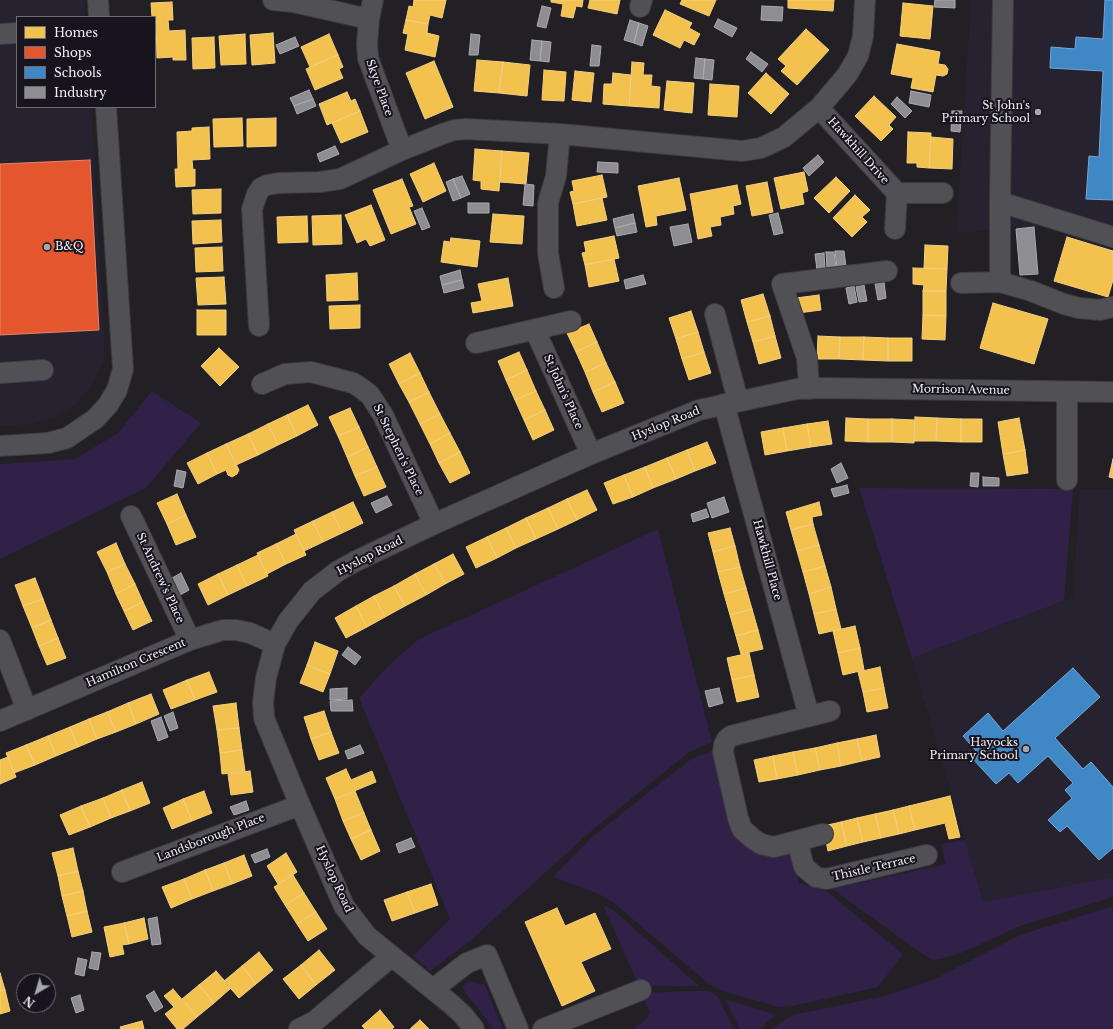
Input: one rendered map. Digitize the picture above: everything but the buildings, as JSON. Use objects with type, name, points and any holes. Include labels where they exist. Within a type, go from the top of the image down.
[{"type":"street","points":[[98,0],[99,16]]},
{"type":"street","points":[[273,0],[371,10]]},
{"type":"street","points":[[259,326],[252,210],[257,194],[261,188],[278,183],[320,182],[340,179],[402,150],[445,133],[466,129],[560,134],[742,150],[761,148],[784,137],[819,108],[846,75],[858,56],[863,36],[865,0]]},
{"type":"street","points":[[1000,282],[1003,0]]},
{"type":"street","name":"Skye Place","points":[[371,10],[367,43],[368,58],[402,150]]},
{"type":"street","points":[[0,34],[16,33]]},
{"type":"street","points":[[0,446],[48,443],[67,438],[95,419],[108,405],[117,390],[123,369],[106,108]]},
{"type":"street","name":"Hawkhill Drive","points":[[819,108],[897,193],[895,229]]},
{"type":"street","points":[[554,288],[548,253],[548,203],[556,176],[560,134]]},
{"type":"street","name":"Hawkhill Drive","points":[[897,193],[942,193]]},
{"type":"street","points":[[1000,202],[1113,237]]},
{"type":"street","points":[[809,389],[807,358],[782,284],[887,271]]},
{"type":"street","points":[[961,283],[1000,282],[1079,308],[1100,310],[1113,306]]},
{"type":"street","name":"Hawkhill Place","points":[[715,314],[731,402],[809,716]]},
{"type":"street","points":[[476,343],[571,321]]},
{"type":"street","name":"St John's Place","points":[[535,330],[591,454]]},
{"type":"street","points":[[0,373],[43,370]]},
{"type":"street","name":"St Stephen's Place","points":[[262,384],[285,374],[311,372],[353,383],[370,395],[383,415],[434,524]]},
{"type":"street","name":"Hyslop Road","points":[[474,1029],[463,1015],[367,936],[344,906],[264,718],[263,702],[266,678],[275,644],[288,621],[312,591],[338,571],[356,561],[434,524],[591,454],[699,410],[797,389],[809,389]]},
{"type":"street","name":"Morrison Avenue","points":[[809,389],[1113,392]]},
{"type":"street","points":[[1067,392],[1067,480]]},
{"type":"street","name":"St Andrew's Place","points":[[131,516],[190,640]]},
{"type":"street","name":"Hamilton Crescent","points":[[0,721],[190,640],[223,630],[236,630],[250,633],[275,644]]},
{"type":"street","points":[[0,640],[27,710]]},
{"type":"street","points":[[823,834],[774,847],[761,844],[752,838],[742,829],[738,818],[724,752],[724,745],[727,739],[731,736],[830,711]]},
{"type":"street","name":"Landsborough Place","points":[[122,872],[300,805]]},
{"type":"street","name":"Thistle Terrace","points":[[797,841],[804,867],[816,877],[826,879],[927,855]]},
{"type":"street","points":[[433,989],[467,963],[487,955],[518,1029]]},
{"type":"street","points":[[299,1029],[315,1021],[392,956]]},
{"type":"street","points":[[543,1029],[640,990]]},
{"type":"shaded area","points":[[0,0],[84,0],[85,16],[16,16],[16,108],[91,108],[104,330],[104,363],[91,386],[77,403],[56,417],[33,424],[0,426]]},
{"type":"shaded area","name":"St John's Primary School","points":[[971,0],[1113,0],[1113,243],[1055,225],[956,233]]},
{"type":"shaded area","points":[[152,391],[201,423],[146,488],[0,559],[0,464],[75,459],[118,433]]},
{"type":"shaded area","points":[[859,488],[1073,489],[1064,601],[912,658]]},
{"type":"shaded area","name":"Hayocks Primary School","points":[[1080,489],[1113,489],[1113,877],[983,902],[912,658],[1073,598]]},
{"type":"shaded area","points":[[658,529],[712,742],[688,753],[590,832],[470,941],[430,971],[413,956],[450,919],[359,698],[387,667],[419,639]]},
{"type":"shaded area","points":[[714,750],[728,814],[781,853],[788,855],[794,864],[799,883],[825,890],[903,954],[878,987],[792,1006],[779,1007],[722,991],[709,984],[614,903],[597,893],[553,877],[592,837],[691,759]]},
{"type":"shaded area","points":[[965,840],[983,902],[1113,877],[1113,897],[1020,926],[961,953],[933,960],[832,889],[946,864],[941,844]]},
{"type":"shaded area","points":[[603,905],[612,909],[699,986],[639,986]]},
{"type":"shaded area","points":[[1113,906],[1113,1029],[773,1029],[778,1024],[793,1015],[885,996],[933,980],[1020,935]]},
{"type":"shaded area","points":[[470,981],[480,985],[484,983],[503,1029],[493,1029],[465,993],[463,987]]},
{"type":"shaded area","points":[[707,991],[718,997],[734,1029],[634,1029],[647,1018],[650,1013],[642,993]]},
{"type":"shaded area","points":[[725,999],[776,1015],[761,1029],[740,1029]]},
{"type":"place","name":"St John's Primary School","points":[[1038,112]]},
{"type":"place","name":"B&Q","points":[[47,247]]},
{"type":"place","name":"Hayocks Primary School","points":[[1026,749]]}]
